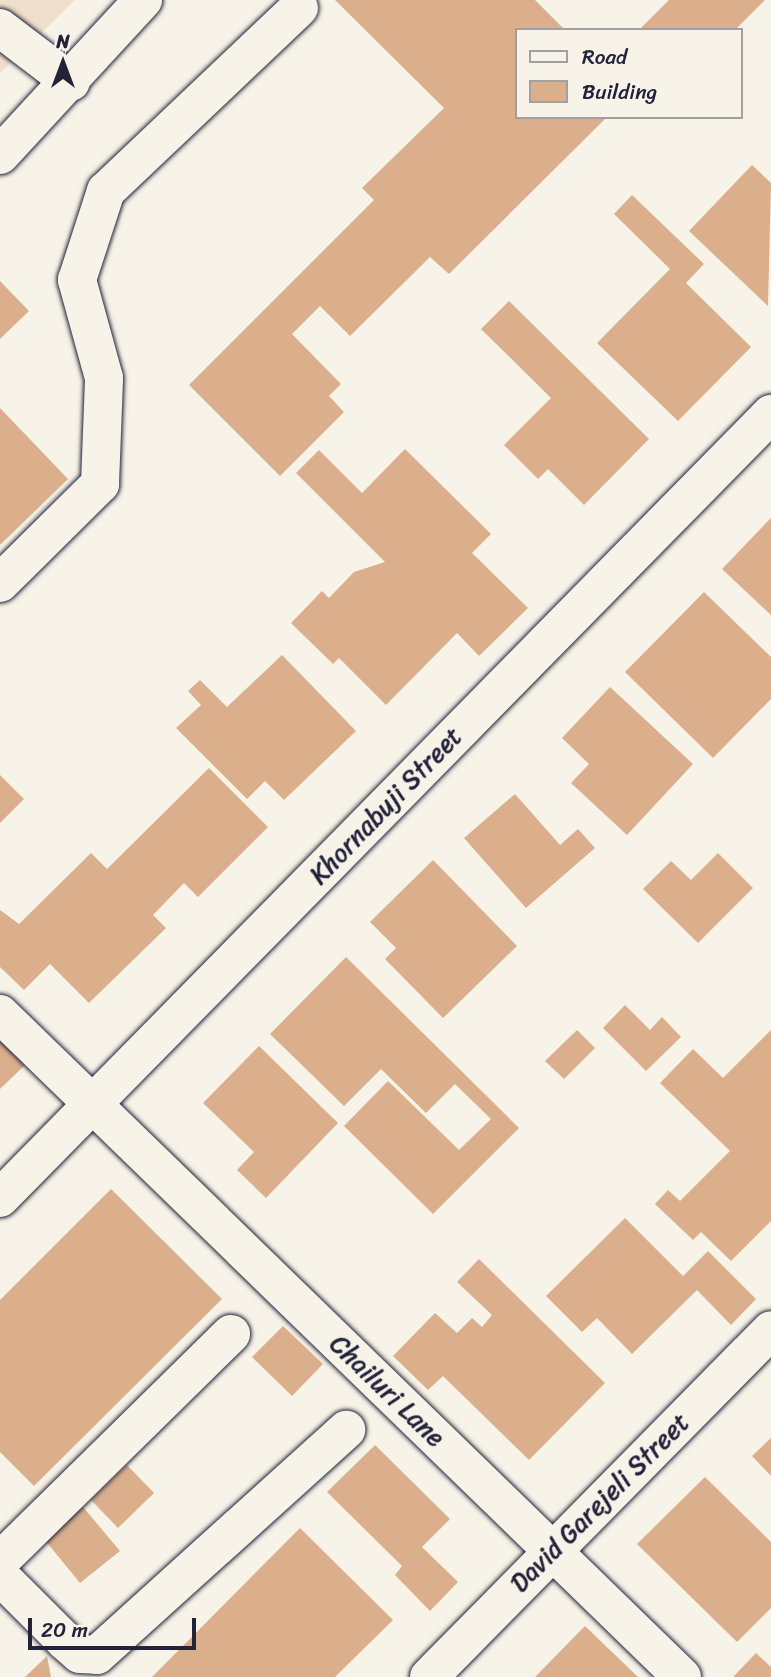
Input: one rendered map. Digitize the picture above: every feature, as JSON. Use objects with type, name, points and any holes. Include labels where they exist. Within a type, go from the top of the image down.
[{"type":"street","points":[[0,155],[71,82],[143,0]]},
{"type":"street","points":[[0,583],[100,484],[104,377],[77,280],[106,191],[299,8]]},
{"type":"street","points":[[0,28],[71,82]]},
{"type":"street","name":"Khornabuji Street","points":[[0,1198],[771,414]]},
{"type":"street","name":"Chailuri Lane","points":[[0,1013],[682,1677]]},
{"type":"street","name":"David Garejeli Street","points":[[429,1677],[771,1329]]},
{"type":"street","points":[[0,1560],[231,1334]]},
{"type":"street","points":[[0,1576],[80,1654],[97,1656],[346,1430]]},
{"type":"shaded area","points":[[0,0],[75,0],[0,73]]},
{"type":"building","points":[[335,0],[535,0],[563,28],[516,28],[516,119],[605,119],[449,274],[430,257],[350,336],[320,306],[292,334],[341,384],[329,396],[344,412],[280,476],[189,385],[374,200],[362,188],[444,108]]},
{"type":"building","points":[[669,0],[765,0],[737,28],[641,28]]},
{"type":"building","points":[[752,165],[771,183],[768,306],[689,231]]},
{"type":"building","points":[[632,195],[704,264],[686,283],[751,347],[678,421],[597,343],[670,269],[614,214]]},
{"type":"building","points":[[0,281],[29,311],[0,339]]},
{"type":"building","points":[[509,301],[649,439],[584,505],[548,469],[538,479],[504,445],[551,398],[481,329]]},
{"type":"building","points":[[0,408],[68,479],[0,545]]},
{"type":"building","points":[[405,449],[491,534],[472,553],[528,608],[479,656],[457,633],[386,705],[339,658],[333,664],[291,623],[322,591],[329,598],[354,572],[385,562],[296,473],[319,450],[362,493]]},
{"type":"building","points":[[771,518],[771,615],[722,569]]},
{"type":"building","points":[[704,592],[771,657],[771,699],[713,758],[625,672]]},
{"type":"building","points":[[282,655],[356,731],[284,800],[265,781],[247,799],[176,728],[201,705],[188,691],[200,680],[227,707]]},
{"type":"building","points":[[610,687],[693,764],[627,835],[571,783],[589,764],[562,738]]},
{"type":"building","points":[[209,768],[268,827],[198,897],[184,883],[153,915],[166,928],[89,1003],[50,964],[24,990],[0,967],[0,910],[19,924],[91,853],[107,869]]},
{"type":"building","points":[[0,775],[24,799],[0,823]]},
{"type":"building","points":[[515,794],[560,845],[578,829],[595,848],[526,908],[464,838]]},
{"type":"building","points":[[718,853],[753,888],[698,943],[643,889],[671,861],[691,880]]},
{"type":"building","points":[[433,860],[517,946],[443,1018],[385,959],[396,948],[370,922]]},
{"type":"building","points":[[346,957],[519,1128],[433,1214],[344,1126],[388,1081],[459,1150],[491,1119],[455,1084],[426,1113],[381,1069],[344,1106],[270,1034]]},
{"type":"building","points":[[625,1005],[650,1030],[662,1017],[681,1037],[646,1071],[603,1028]]},
{"type":"building","points":[[577,1030],[595,1048],[564,1079],[545,1061]]},
{"type":"building","points":[[771,1030],[771,1221],[731,1261],[701,1232],[693,1240],[655,1204],[668,1190],[680,1201],[730,1151],[660,1083],[693,1049],[723,1078]]},
{"type":"building","points":[[0,1039],[26,1064],[0,1089]]},
{"type":"building","points":[[259,1046],[338,1123],[266,1198],[237,1170],[254,1152],[203,1103]]},
{"type":"building","points":[[111,1189],[222,1299],[34,1486],[0,1452],[0,1300]]},
{"type":"building","points":[[625,1218],[683,1276],[708,1251],[756,1299],[731,1325],[697,1290],[632,1354],[597,1318],[582,1332],[546,1296]]},
{"type":"building","points":[[479,1259],[605,1383],[529,1460],[443,1376],[428,1390],[393,1356],[435,1313],[457,1333],[472,1318],[482,1327],[492,1315],[457,1282]]},
{"type":"building","points":[[283,1326],[323,1364],[292,1396],[252,1357]]},
{"type":"building","points":[[771,1438],[771,1476],[752,1456]]},
{"type":"building","points":[[375,1445],[450,1519],[422,1547],[458,1582],[430,1611],[395,1575],[402,1566],[327,1492]]},
{"type":"building","points":[[127,1465],[154,1493],[118,1528],[91,1500]]},
{"type":"building","points":[[705,1477],[771,1542],[771,1608],[737,1642],[637,1544]]},
{"type":"building","points":[[83,1507],[120,1551],[80,1583],[44,1539]]},
{"type":"building","points":[[300,1528],[393,1620],[335,1677],[152,1677]]},
{"type":"building","points":[[585,1626],[638,1677],[535,1677]]},
{"type":"building","points":[[756,1653],[771,1667],[771,1677],[733,1677]]},
{"type":"building","points":[[47,1656],[51,1677],[25,1677]]}]
